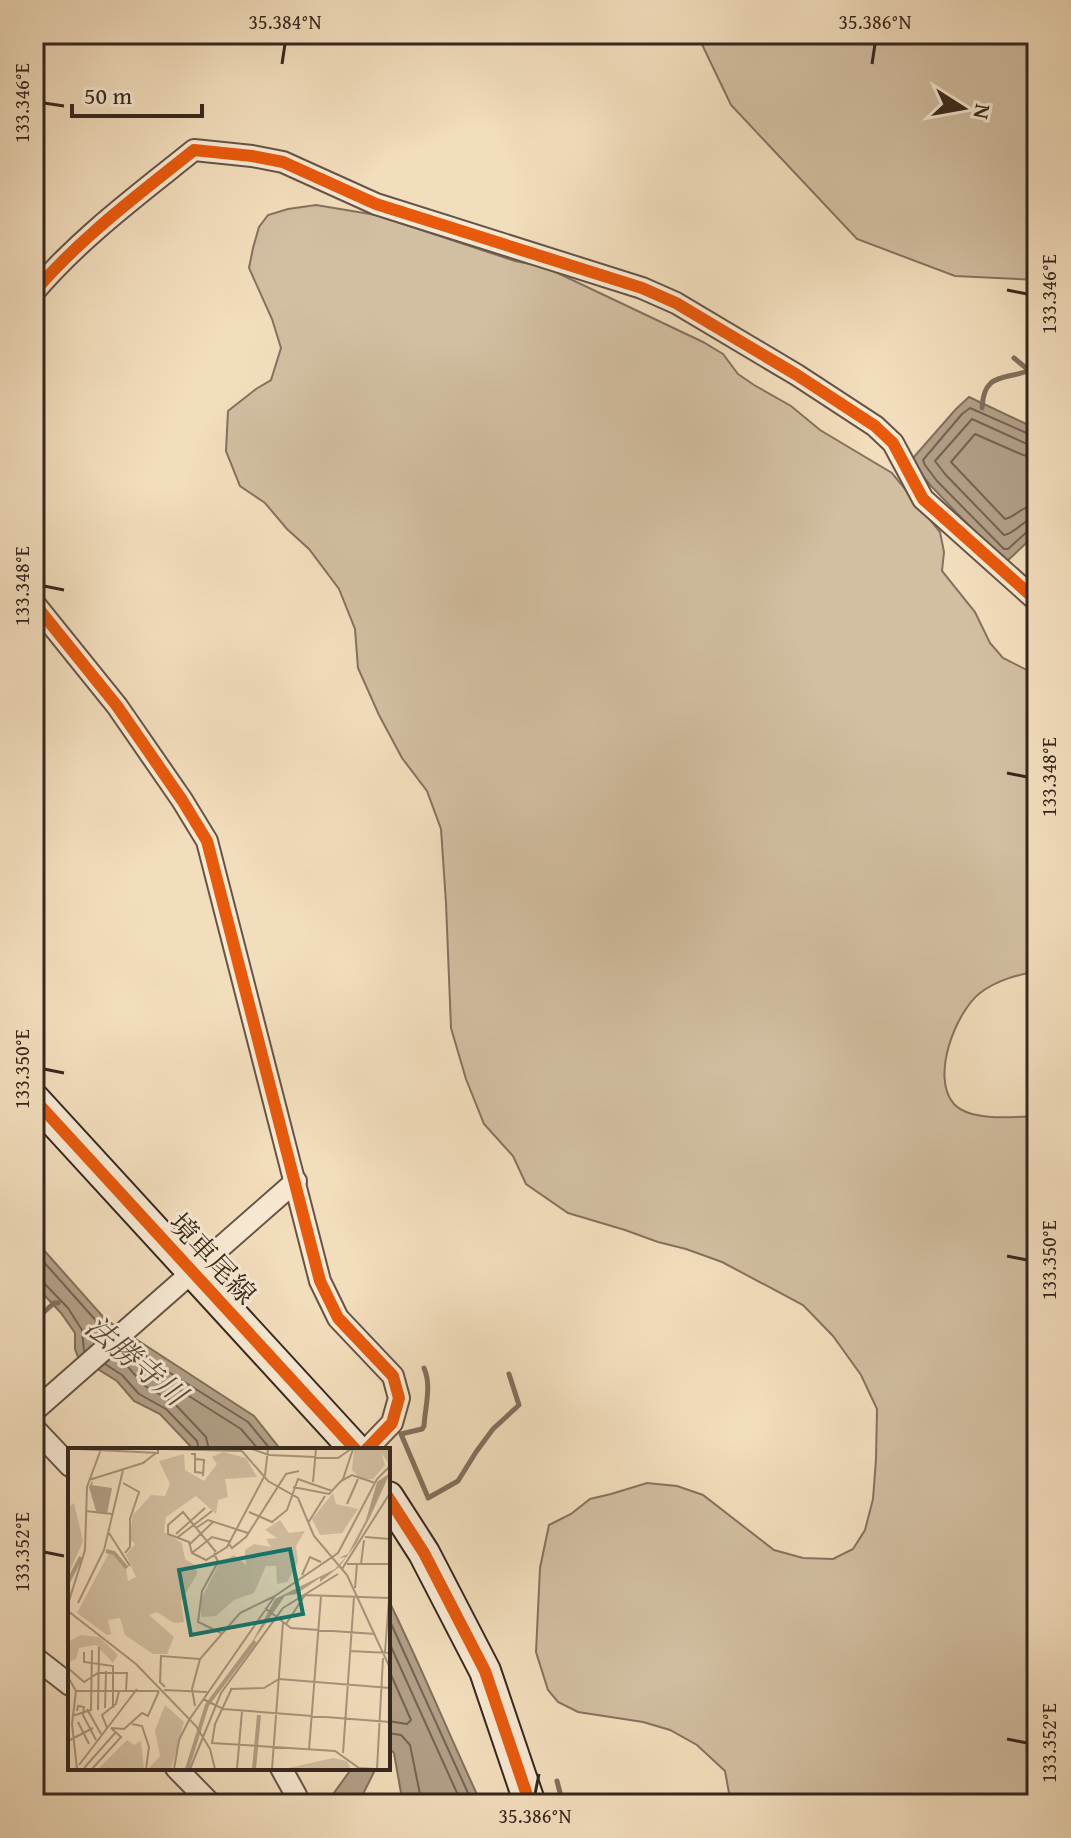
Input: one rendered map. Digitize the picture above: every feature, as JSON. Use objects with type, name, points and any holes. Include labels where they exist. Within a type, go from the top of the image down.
[{"type":"main road","name":"境車尾線","points":[[34,1099],[354,1448]]},
{"type":"main road","points":[[390,1500],[424,1553],[485,1671],[530,1804]]},
{"type":"street","points":[[34,292],[89,234],[194,150],[283,162],[376,204],[642,288],[676,303],[875,426],[893,443],[923,499],[1037,601]]},
{"type":"street","points":[[38,616],[117,706],[207,841],[320,1281],[338,1318],[393,1376],[399,1398],[392,1423],[368,1448]]},
{"type":"street","points":[[68,1463],[35,1415],[296,1181]]},
{"type":"street","points":[[34,1657],[68,1683]]},
{"type":"street","points":[[178,1770],[211,1804]]},
{"type":"street","points":[[282,1770],[298,1804]]},
{"type":"shaded area","points":[[697,34],[1037,34],[1037,280],[955,276],[857,239],[731,105]]},
{"type":"shaded area","points":[[316,205],[376,215],[515,261],[545,267],[723,354],[738,374],[791,406],[820,430],[892,473],[940,532],[944,552],[942,571],[975,612],[990,643],[1003,658],[1037,675],[1037,971],[993,985],[971,1002],[949,1046],[945,1078],[947,1092],[954,1104],[971,1114],[1037,1116],[1037,1804],[731,1804],[725,1771],[697,1745],[670,1730],[643,1722],[578,1712],[558,1702],[548,1690],[536,1652],[540,1568],[549,1525],[571,1514],[590,1499],[647,1483],[677,1486],[703,1495],[774,1550],[803,1558],[833,1559],[853,1549],[865,1530],[873,1499],[877,1409],[861,1375],[833,1336],[803,1305],[722,1262],[568,1213],[526,1184],[513,1156],[484,1124],[451,1028],[441,829],[427,791],[402,758],[358,668],[355,629],[339,589],[309,549],[265,503],[240,486],[226,451],[228,411],[271,380],[281,348],[272,319],[249,268],[259,227],[268,215]]},
{"type":"water","points":[[969,397],[1037,429],[1037,533],[1005,563],[931,486],[917,469],[913,458]]},
{"type":"water","name":"法勝寺川","points":[[34,1239],[105,1319],[254,1416],[279,1448],[192,1448],[160,1414],[134,1401],[117,1381],[78,1357],[75,1333],[34,1284]]},
{"type":"water","points":[[390,1603],[481,1803],[494,1801],[495,1804],[405,1804],[392,1751]]},
{"type":"water","points":[[351,1770],[375,1770],[358,1804],[333,1804],[331,1797]]},
{"type":"waterway","points":[[1014,358],[1037,377]]},
{"type":"waterway","points":[[982,408],[991,383],[1028,371]]},
{"type":"waterway","points":[[34,1321],[58,1303]]},
{"type":"waterway","points":[[424,1368],[428,1389],[424,1426],[401,1434],[427,1495]]},
{"type":"waterway","points":[[428,1498],[458,1481],[493,1429],[519,1405],[509,1374]]},
{"type":"waterway","points":[[557,1781],[563,1804]]},
{"type":"cycle path","points":[[34,292],[91,235],[194,150],[283,162],[376,204],[642,288],[676,303],[875,426],[893,443],[923,499],[1037,601]]},
{"type":"cycle path","points":[[34,603],[117,706],[207,841],[320,1281],[338,1318],[393,1376],[399,1398],[392,1423],[368,1448]]},
{"type":"cycle path","points":[[34,1099],[354,1448]]},
{"type":"cycle path","points":[[390,1500],[424,1553],[485,1671],[530,1804]]}]
